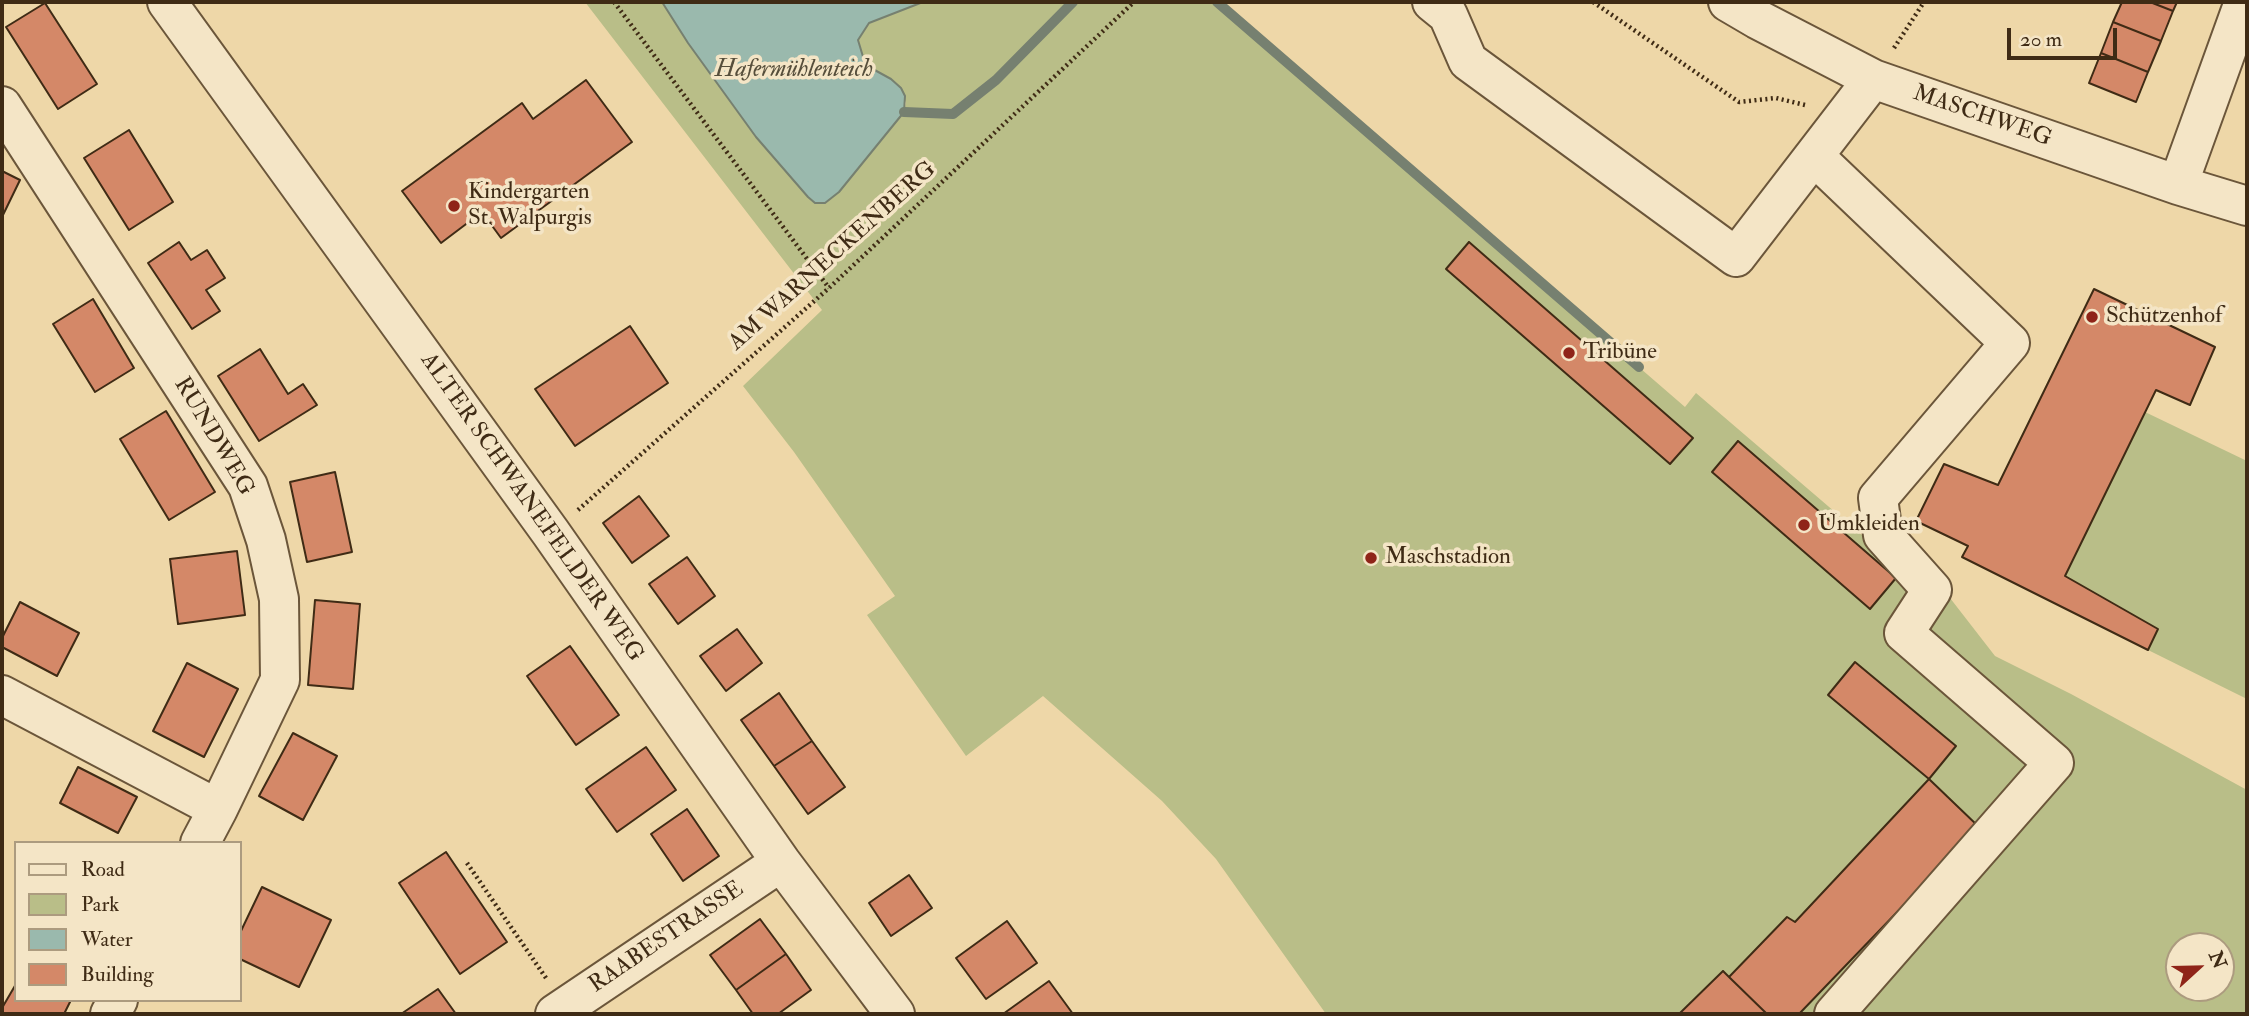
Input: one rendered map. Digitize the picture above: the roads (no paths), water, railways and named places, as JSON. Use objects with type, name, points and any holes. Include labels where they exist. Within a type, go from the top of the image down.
[{"type":"street","name":"ALTER SCHWANEFELDER WEG","points":[[167,2],[551,533],[781,862],[895,1014]]},
{"type":"street","points":[[1432,2],[1448,15],[1468,61],[1736,257],[1873,79]]},
{"type":"street","name":"MASCHWEG","points":[[1728,2],[1873,79],[2178,185],[2247,206]]},
{"type":"street","points":[[2178,185],[2244,2]]},
{"type":"street","name":"RUNDWEG","points":[[2,106],[248,486],[266,540],[279,599],[280,680],[202,841]]},
{"type":"street","points":[[1814,156],[2010,344],[1878,498],[1883,535],[1932,590],[1904,633],[2054,763],[1834,1014]]},
{"type":"street","points":[[2,695],[218,809]]},
{"type":"street","name":"RAABESTRASSE","points":[[560,1010],[781,862]]},
{"type":"water","name":"Hafermühlenteich","points":[[662,2],[923,2],[869,23],[858,40],[864,60],[871,68],[901,88],[905,96],[904,112],[839,192],[825,203],[815,203],[756,137]]},
{"type":"waterway","points":[[904,112],[953,114],[996,80],[1073,2]]},
{"type":"waterway","points":[[1217,2],[1639,367]]},
{"type":"place","name":"Kindergarten St. Walpurgis","points":[[454,206]]},
{"type":"place","name":"Schützenhof","points":[[2092,317]]},
{"type":"place","name":"Tribüne","points":[[1569,353]]},
{"type":"place","name":"Umkleiden","points":[[1804,525]]},
{"type":"place","name":"Maschstadion","points":[[1371,558]]}]
